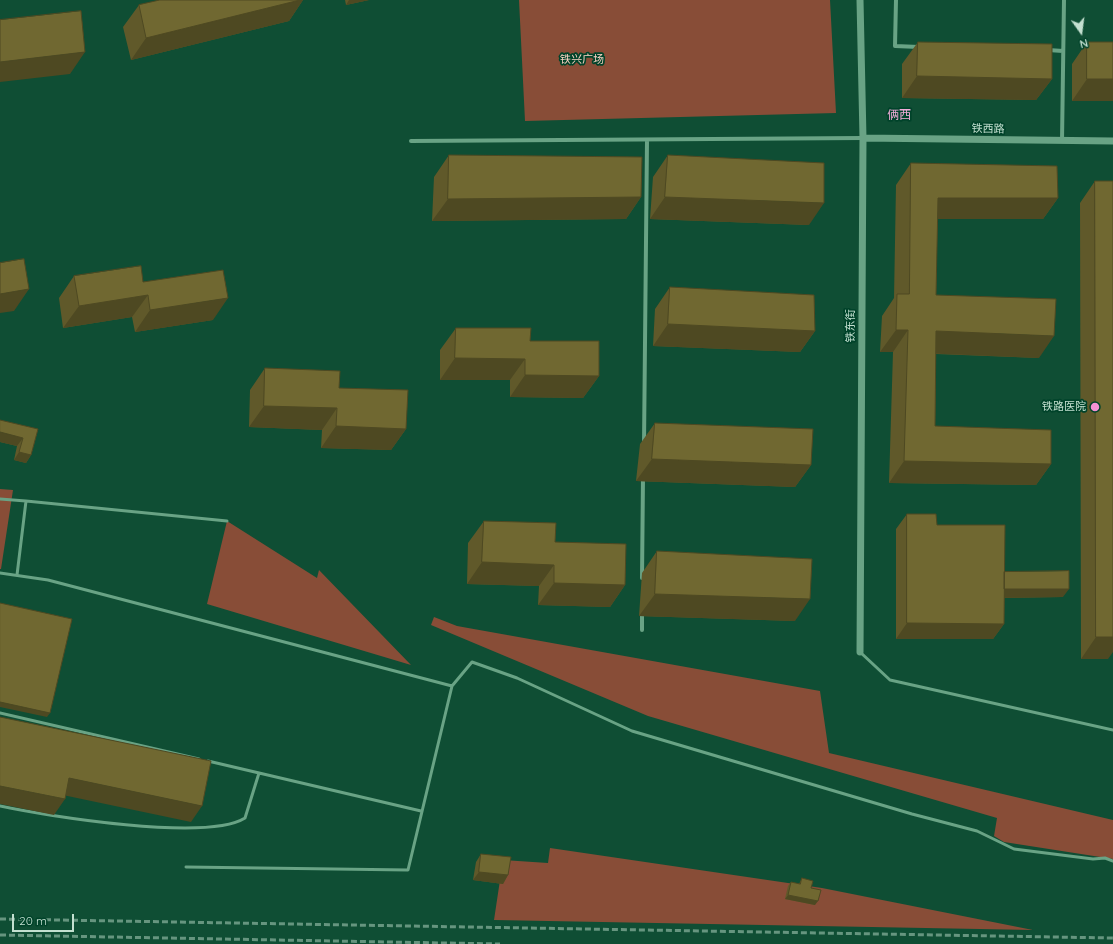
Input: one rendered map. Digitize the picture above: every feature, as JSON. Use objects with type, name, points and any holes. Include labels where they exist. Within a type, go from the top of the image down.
[{"type":"street","name":"铁东街","points":[[860,0],[863,138],[860,652]]},
{"type":"street","points":[[896,0],[895,46],[926,47]]},
{"type":"street","points":[[1062,141],[1064,0]]},
{"type":"street","points":[[1040,50],[1064,51]]},
{"type":"street","points":[[411,141],[863,138]]},
{"type":"street","name":"铁西路","points":[[863,138],[1113,141]]},
{"type":"street","points":[[644,448],[647,140]]},
{"type":"street","points":[[642,583],[643,472]]},
{"type":"street","points":[[642,606],[642,630]]},
{"type":"lane","points":[[0,499],[227,521]]},
{"type":"lane","points":[[17,575],[26,501]]},
{"type":"lane","points":[[0,573],[48,580],[452,686]]},
{"type":"lane","points":[[860,652],[890,680],[1113,730]]},
{"type":"lane","points":[[186,867],[408,870],[452,686],[472,662],[517,678],[632,731],[912,814],[977,831],[1014,850],[1113,860]]},
{"type":"lane","points":[[0,713],[259,772],[421,811]]},
{"type":"lane","points":[[0,806],[62,817],[183,829],[237,823],[245,818],[259,772]]},
{"type":"green space","name":"铁兴广场","points":[[519,0],[830,0],[836,113],[525,121]]},
{"type":"green space","points":[[0,489],[13,490],[1,569],[0,569]]},
{"type":"green space","points":[[227,521],[317,578],[319,570],[411,665],[207,604]]},
{"type":"green space","points":[[434,617],[457,626],[820,691],[829,753],[1113,820],[1113,859],[1004,842],[994,836],[997,818],[648,716],[431,625]]},
{"type":"green space","points":[[550,848],[822,888],[1033,930],[494,920],[503,860],[548,863]]},
{"type":"building","points":[[160,0],[300,0],[146,38],[139,5]]},
{"type":"building","points":[[81,11],[85,52],[0,62],[0,20]]},
{"type":"building","points":[[918,42],[1052,44],[1052,79],[917,76]]},
{"type":"building","points":[[1087,42],[1113,42],[1113,79],[1087,79]]},
{"type":"building","points":[[449,155],[642,157],[641,197],[448,199]]},
{"type":"building","points":[[668,155],[824,163],[824,203],[665,197]]},
{"type":"building","points":[[911,163],[1057,166],[1058,198],[938,198],[936,295],[1056,299],[1054,336],[936,331],[935,426],[1051,430],[1051,464],[904,461],[908,330],[896,330],[897,294],[909,294]]},
{"type":"building","points":[[1095,181],[1113,181],[1113,637],[1096,637]]},
{"type":"building","points":[[24,259],[29,289],[0,294],[0,263]]},
{"type":"building","points":[[141,266],[143,282],[223,270],[228,298],[150,310],[148,295],[79,306],[74,276]]},
{"type":"building","points":[[670,287],[814,295],[815,331],[668,324]]},
{"type":"building","points":[[456,328],[531,328],[530,341],[599,341],[599,376],[525,375],[525,359],[455,358]]},
{"type":"building","points":[[265,368],[340,371],[339,388],[408,390],[406,429],[336,426],[337,408],[264,406]]},
{"type":"building","points":[[0,420],[38,429],[31,455],[19,452],[23,438],[0,432]]},
{"type":"building","points":[[655,423],[813,429],[811,465],[652,459]]},
{"type":"building","points":[[907,514],[936,514],[937,525],[1005,525],[1004,624],[907,623]]},
{"type":"building","points":[[484,521],[556,523],[555,542],[626,544],[625,585],[554,583],[554,565],[482,562]]},
{"type":"building","points":[[657,551],[812,559],[810,599],[655,594]]},
{"type":"building","points":[[1069,571],[1069,589],[1004,589],[1004,572]]},
{"type":"building","points":[[0,603],[72,619],[50,713],[0,702]]},
{"type":"building","points":[[0,717],[211,761],[202,806],[69,778],[65,799],[0,786]]},
{"type":"building","points":[[481,854],[511,857],[508,875],[479,872]]},
{"type":"building","points":[[802,878],[813,881],[811,888],[821,890],[818,901],[788,895],[791,882],[800,884]]},
{"type":"railway","points":[[0,919],[1113,938]]},
{"type":"railway","points":[[0,935],[500,944]]},
{"type":"place","name":"铁路医院","points":[[1095,407]]},
{"type":"district","name":"俩西","points":[[899,115]]}]
